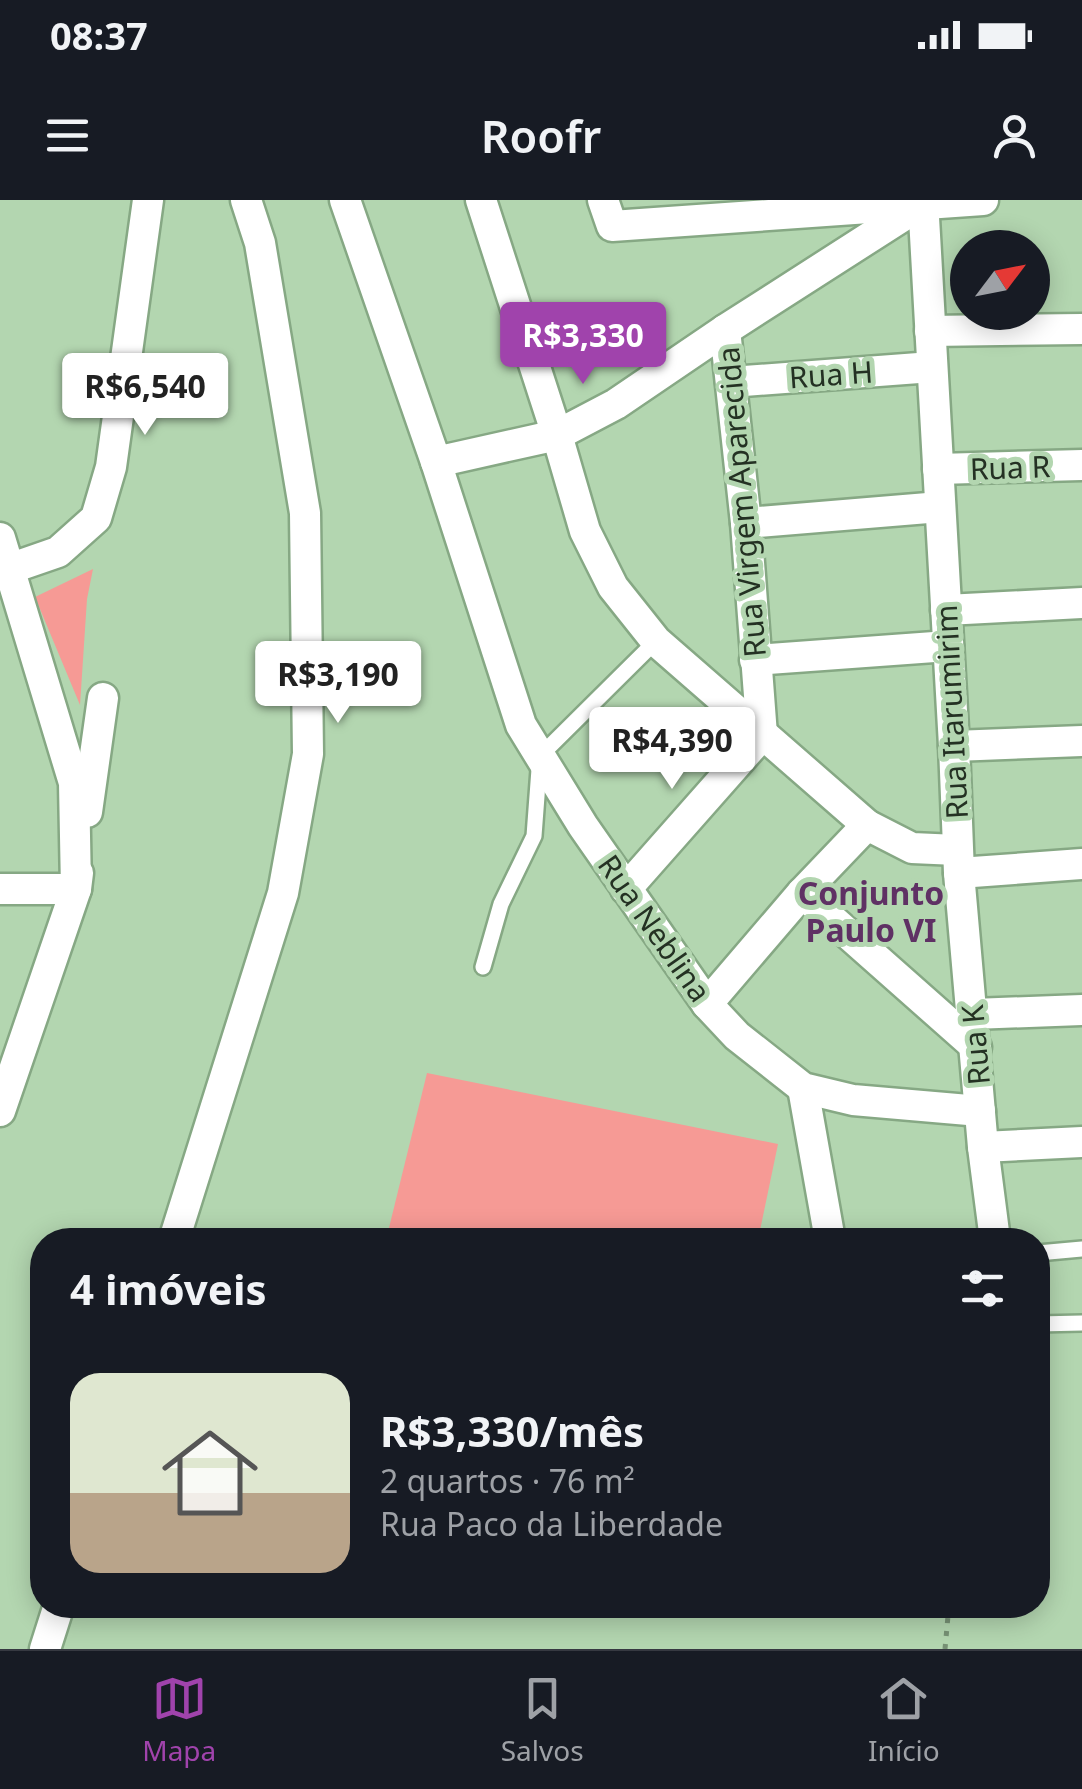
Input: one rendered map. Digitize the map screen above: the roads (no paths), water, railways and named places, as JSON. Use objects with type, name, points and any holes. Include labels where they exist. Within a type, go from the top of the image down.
[{"type":"street","points":[[5,571],[58,552],[96,518],[111,468],[148,200]]},
{"type":"street","points":[[178,1228],[283,893],[308,754],[305,513],[260,242],[246,200]]},
{"type":"street","name":"Rua Neblina","points":[[345,200],[521,724],[626,889],[707,1004],[737,1036],[803,1088],[853,1100],[980,1111]]},
{"type":"street","name":"Rua Itarumirim","points":[[481,200],[585,531],[614,587],[656,641],[867,824],[912,848],[958,862],[923,201]]},
{"type":"street","points":[[602,200],[612,226],[923,201],[984,200]]},
{"type":"street","points":[[436,462],[557,435],[616,404],[923,201]]},
{"type":"street","points":[[930,331],[1082,329]]},
{"type":"street","name":"Rua Virgem Aparecida","points":[[725,330],[746,522],[762,734]]},
{"type":"street","name":"Rua H","points":[[731,382],[932,367]]},
{"type":"street","name":"Rua R","points":[[938,469],[1082,464]]},
{"type":"street","points":[[746,522],[940,507]]},
{"type":"street","points":[[0,538],[5,571],[74,783],[76,889]]},
{"type":"street","points":[[946,610],[1082,603]]},
{"type":"street","points":[[755,660],[948,646]]},
{"type":"street","points":[[0,1111],[76,889],[103,698]]},
{"type":"street","points":[[626,889],[762,734]]},
{"type":"street","points":[[954,746],[1082,741]]},
{"type":"street","points":[[707,1004],[867,824]]},
{"type":"street","points":[[958,862],[1082,864]]},
{"type":"street","name":"Rua K","points":[[958,862],[993,1228]]},
{"type":"street","points":[[0,889],[76,889]]},
{"type":"street","points":[[802,894],[976,1047]]},
{"type":"street","points":[[973,1014],[1082,1010]]},
{"type":"street","points":[[803,1088],[828,1228]]},
{"type":"street","points":[[983,1147],[1082,1142]]},
{"type":"street","points":[[45,1649],[55,1618]]},
{"type":"lane","points":[[482,967],[501,904],[534,836],[540,756],[656,641]]},
{"type":"lane","points":[[1050,1253],[1082,1249]]},
{"type":"lane","points":[[1050,1324],[1082,1324]]},
{"type":"district","name":"Conjunto Paulo VI","points":[[871,910]]}]
